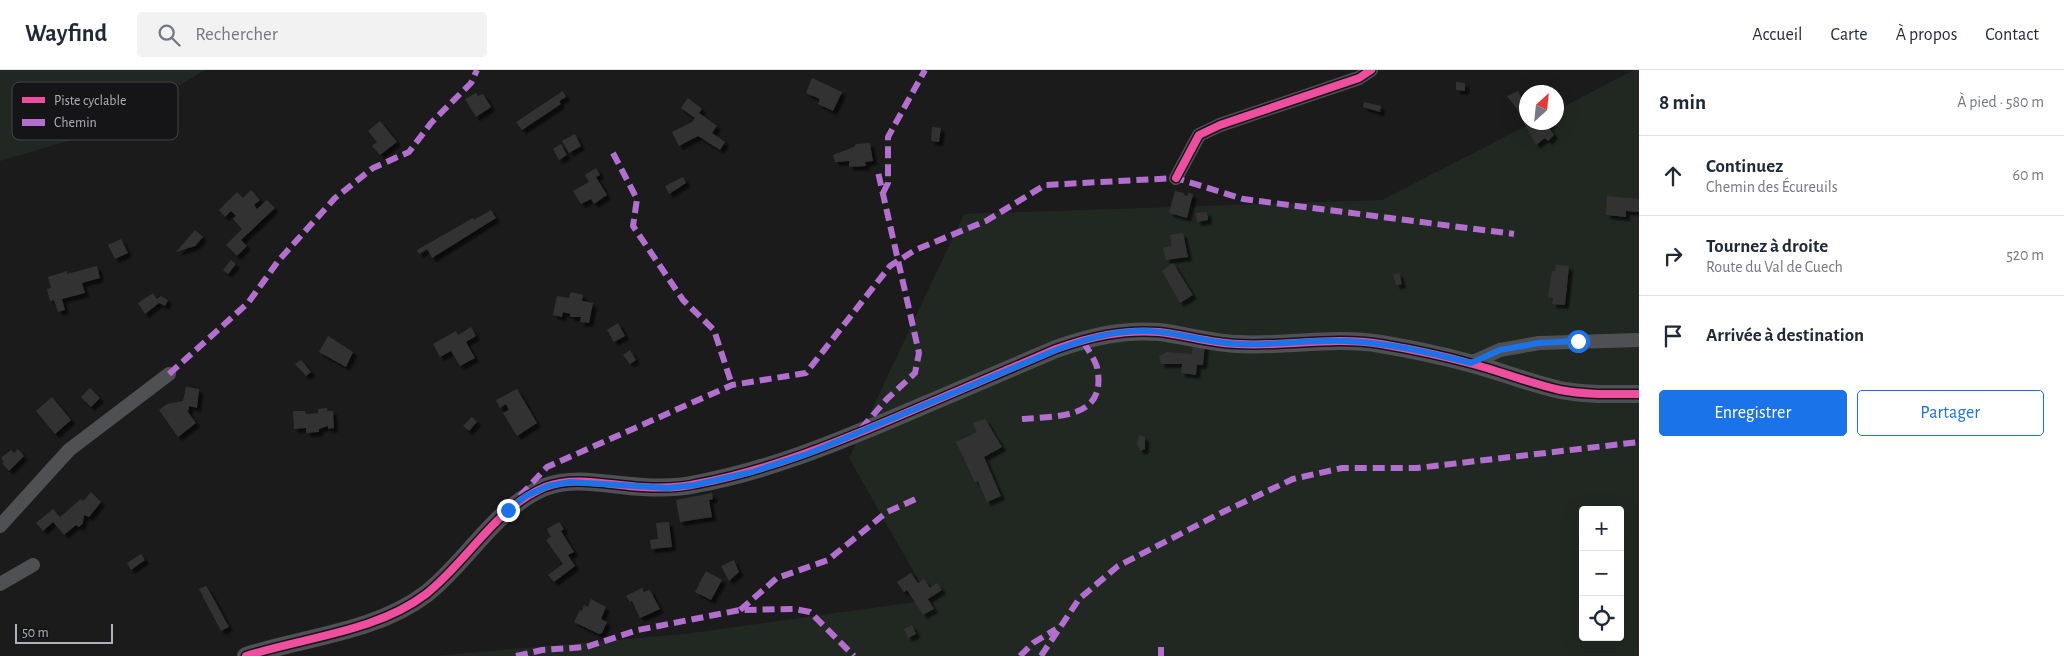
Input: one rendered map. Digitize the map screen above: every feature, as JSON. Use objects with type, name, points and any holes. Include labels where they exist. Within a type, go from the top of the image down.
[{"type":"street","points":[[1176,178],[1199,135],[1220,125],[1359,78],[1372,70]]},
{"type":"street","points":[[246,656],[383,619],[405,608],[444,579],[508,510],[526,496],[548,486],[570,482],[593,482],[668,488],[695,485],[752,472],[810,453],[1082,340],[1108,334],[1134,331],[1160,332],[1236,344],[1262,345],[1348,341],[1378,344],[1441,355],[1531,383],[1562,390],[1639,394]]},
{"type":"street","points":[[1471,363],[1500,350],[1539,343],[1639,340]]},
{"type":"street","points":[[0,526],[69,450],[168,374]]},
{"type":"street","points":[[0,584],[33,565]]},
{"type":"shaded area","points":[[0,70],[205,70],[178,86],[178,82],[12,82],[12,140],[71,140],[0,161]]},
{"type":"shaded area","points":[[1634,70],[1639,70],[1639,656],[434,656],[685,634],[930,600],[849,458],[964,214],[1382,200],[1519,130],[1564,130],[1564,106]]},
{"type":"building","points":[[812,78],[842,92],[833,111],[818,104],[820,99],[806,93]]},
{"type":"building","points":[[1456,82],[1465,83],[1465,91],[1456,90]]},
{"type":"building","points":[[563,91],[566,97],[559,101],[561,104],[522,130],[516,122]]},
{"type":"building","points":[[1518,91],[1519,113],[1517,109],[1507,96]]},
{"type":"building","points":[[476,93],[478,96],[483,94],[491,107],[476,117],[465,99]]},
{"type":"building","points":[[688,98],[702,109],[699,113],[717,126],[712,133],[725,142],[720,150],[698,136],[679,146],[672,132],[692,122],[695,118],[681,108]]},
{"type":"building","points":[[1364,102],[1381,106],[1380,112],[1363,107]]},
{"type":"building","points":[[380,121],[397,142],[380,155],[372,146],[377,142],[368,131]]},
{"type":"building","points":[[932,127],[941,128],[939,142],[931,141]]},
{"type":"building","points":[[1528,130],[1551,130],[1554,135],[1548,141],[1545,138],[1536,145]]},
{"type":"building","points":[[575,134],[581,146],[569,153],[562,141]]},
{"type":"building","points":[[870,143],[873,161],[865,162],[866,166],[849,167],[849,161],[835,162],[833,155],[854,147],[856,144]]},
{"type":"building","points":[[561,144],[567,155],[559,160],[553,149]]},
{"type":"building","points":[[596,168],[600,175],[596,177],[607,195],[594,204],[591,199],[581,204],[573,191],[589,182],[585,175]]},
{"type":"building","points":[[683,177],[686,183],[669,194],[665,186]]},
{"type":"building","points":[[251,190],[260,200],[254,205],[257,209],[267,200],[275,208],[241,240],[247,246],[237,256],[226,245],[242,229],[233,219],[236,216],[231,211],[225,217],[219,210],[237,192],[243,198]]},
{"type":"building","points":[[1175,191],[1188,196],[1188,193],[1193,194],[1187,218],[1169,213]]},
{"type":"building","points":[[1607,196],[1639,199],[1639,212],[1626,211],[1626,217],[1606,215]]},
{"type":"building","points":[[491,210],[496,218],[432,258],[427,249],[419,254],[417,250],[473,218],[474,220]]},
{"type":"building","points":[[1207,212],[1208,220],[1197,222],[1196,213]]},
{"type":"building","points":[[195,230],[203,237],[195,246],[176,252]]},
{"type":"building","points":[[1183,233],[1188,257],[1166,260],[1163,248],[1172,246],[1170,235]]},
{"type":"building","points":[[121,239],[128,253],[115,259],[108,245]]},
{"type":"building","points":[[231,260],[236,264],[228,274],[223,270]]},
{"type":"building","points":[[1173,263],[1193,295],[1180,303],[1162,271]]},
{"type":"building","points":[[1556,265],[1569,266],[1565,305],[1552,304],[1553,298],[1548,297],[1552,271],[1555,271]]},
{"type":"building","points":[[97,266],[100,278],[82,283],[85,293],[62,299],[65,310],[58,312],[54,300],[50,301],[47,289],[51,288],[48,277],[67,271],[67,274]]},
{"type":"building","points":[[1399,273],[1402,284],[1396,285],[1393,275]]},
{"type":"building","points":[[571,292],[583,295],[582,301],[593,303],[589,323],[580,322],[581,317],[570,317],[570,314],[563,312],[562,317],[553,315],[557,296],[569,298]]},
{"type":"building","points":[[153,293],[157,299],[161,296],[168,300],[165,306],[159,303],[145,314],[138,303]]},
{"type":"building","points":[[618,323],[625,336],[614,342],[607,330]]},
{"type":"building","points":[[471,327],[476,336],[466,342],[475,358],[460,366],[451,351],[440,357],[433,344],[456,331],[458,335]]},
{"type":"building","points":[[328,336],[353,352],[346,367],[319,352]]},
{"type":"building","points":[[1193,341],[1205,343],[1203,365],[1197,365],[1196,375],[1181,373],[1182,364],[1161,364],[1159,356],[1166,352],[1192,354]]},
{"type":"building","points":[[630,350],[636,360],[630,364],[623,355]]},
{"type":"building","points":[[301,360],[311,372],[306,376],[295,364]]},
{"type":"building","points":[[186,387],[199,389],[197,408],[189,406],[188,412],[196,423],[178,437],[159,410],[167,404],[183,401]]},
{"type":"building","points":[[90,388],[100,398],[91,407],[81,397]]},
{"type":"building","points":[[517,389],[537,423],[517,436],[503,413],[509,410],[506,404],[500,408],[496,400]]},
{"type":"building","points":[[52,397],[71,420],[55,434],[36,411]]},
{"type":"building","points":[[327,408],[327,411],[333,411],[334,428],[328,429],[328,426],[319,429],[319,432],[306,433],[306,428],[294,429],[293,411],[305,411],[306,414],[318,413],[318,409]]},
{"type":"building","points":[[472,417],[477,422],[469,431],[463,426]]},
{"type":"building","points":[[985,419],[1002,447],[984,457],[1001,496],[987,502],[978,481],[975,482],[956,442],[977,432],[973,423]]},
{"type":"building","points":[[1139,435],[1145,437],[1145,449],[1140,451],[1137,443]]},
{"type":"building","points":[[18,449],[24,456],[9,471],[2,463],[4,462],[1,458],[11,450],[14,453]]},
{"type":"building","points":[[91,492],[101,502],[89,517],[84,515],[83,523],[79,527],[76,525],[64,535],[53,522],[43,531],[36,523],[53,509],[60,517],[81,499],[83,501]]},
{"type":"building","points":[[712,493],[713,499],[709,500],[712,517],[680,522],[676,500]]},
{"type":"building","points":[[559,522],[564,529],[561,531],[574,552],[568,555],[575,566],[554,582],[548,575],[563,564],[546,540],[551,537],[547,529]]},
{"type":"building","points":[[669,522],[672,547],[651,549],[650,540],[658,539],[656,523]]},
{"type":"building","points":[[141,554],[145,560],[131,570],[127,563]]},
{"type":"building","points":[[734,560],[739,572],[729,581],[721,566]]},
{"type":"building","points":[[706,571],[722,580],[711,600],[695,592]]},
{"type":"building","points":[[911,573],[918,583],[924,579],[930,588],[937,583],[942,590],[928,599],[934,609],[923,615],[907,590],[904,592],[897,582]]},
{"type":"building","points":[[206,586],[229,627],[221,631],[199,589]]},
{"type":"building","points":[[642,588],[644,592],[649,590],[651,592],[660,609],[640,618],[632,601],[630,602],[626,596]]},
{"type":"building","points":[[591,599],[606,607],[601,619],[607,622],[602,633],[599,634],[574,622],[584,605],[588,607]]},
{"type":"building","points":[[912,625],[916,634],[908,638],[904,629]]},
{"type":"marked path","points":[[169,374],[248,303],[279,260],[335,198],[373,168],[409,152],[431,123],[471,83],[477,70]]},
{"type":"marked path","points":[[883,193],[888,183],[888,137],[925,70]]},
{"type":"marked path","points":[[613,153],[637,199],[633,226],[683,300],[714,330],[732,385]]},
{"type":"marked path","points":[[861,429],[887,399],[915,373],[919,353],[878,172]]},
{"type":"marked path","points":[[520,496],[547,467],[732,385],[806,373],[890,266],[915,250],[986,221],[1045,185],[1176,178],[1243,199],[1514,234]]},
{"type":"marked path","points":[[1022,419],[1064,415],[1088,406],[1095,397],[1098,384],[1097,367],[1082,340]]},
{"type":"marked path","points":[[1041,656],[1079,599],[1118,566],[1225,511],[1293,479],[1342,468],[1417,468],[1639,442]]},
{"type":"marked path","points":[[740,610],[777,578],[828,560],[887,512],[918,498]]},
{"type":"marked path","points":[[516,656],[542,650],[586,647],[638,630],[740,610],[795,609],[810,612],[854,656]]},
{"type":"marked path","points":[[1020,656],[1033,643],[1056,629]]},
{"type":"marked path","points":[[1161,647],[1161,656]]},
{"type":"cycle path","points":[[1176,178],[1199,135],[1220,125],[1359,78],[1371,70]]},
{"type":"cycle path","points":[[246,656],[363,625],[406,607],[441,581],[496,521],[511,508],[527,496],[545,487],[581,481],[663,488],[690,485],[748,472],[799,456],[849,437],[1056,349],[1107,335],[1146,331],[1218,342],[1255,345],[1327,341],[1363,342],[1447,357],[1570,392],[1639,394]]},
{"type":"route","points":[[508,510],[526,496],[548,486],[570,482],[668,488],[695,485],[752,472],[810,453],[1056,350],[1082,340],[1108,334],[1134,331],[1160,332],[1210,341],[1262,345],[1348,341],[1441,355],[1471,363],[1500,350],[1539,343],[1578,341]]}]
